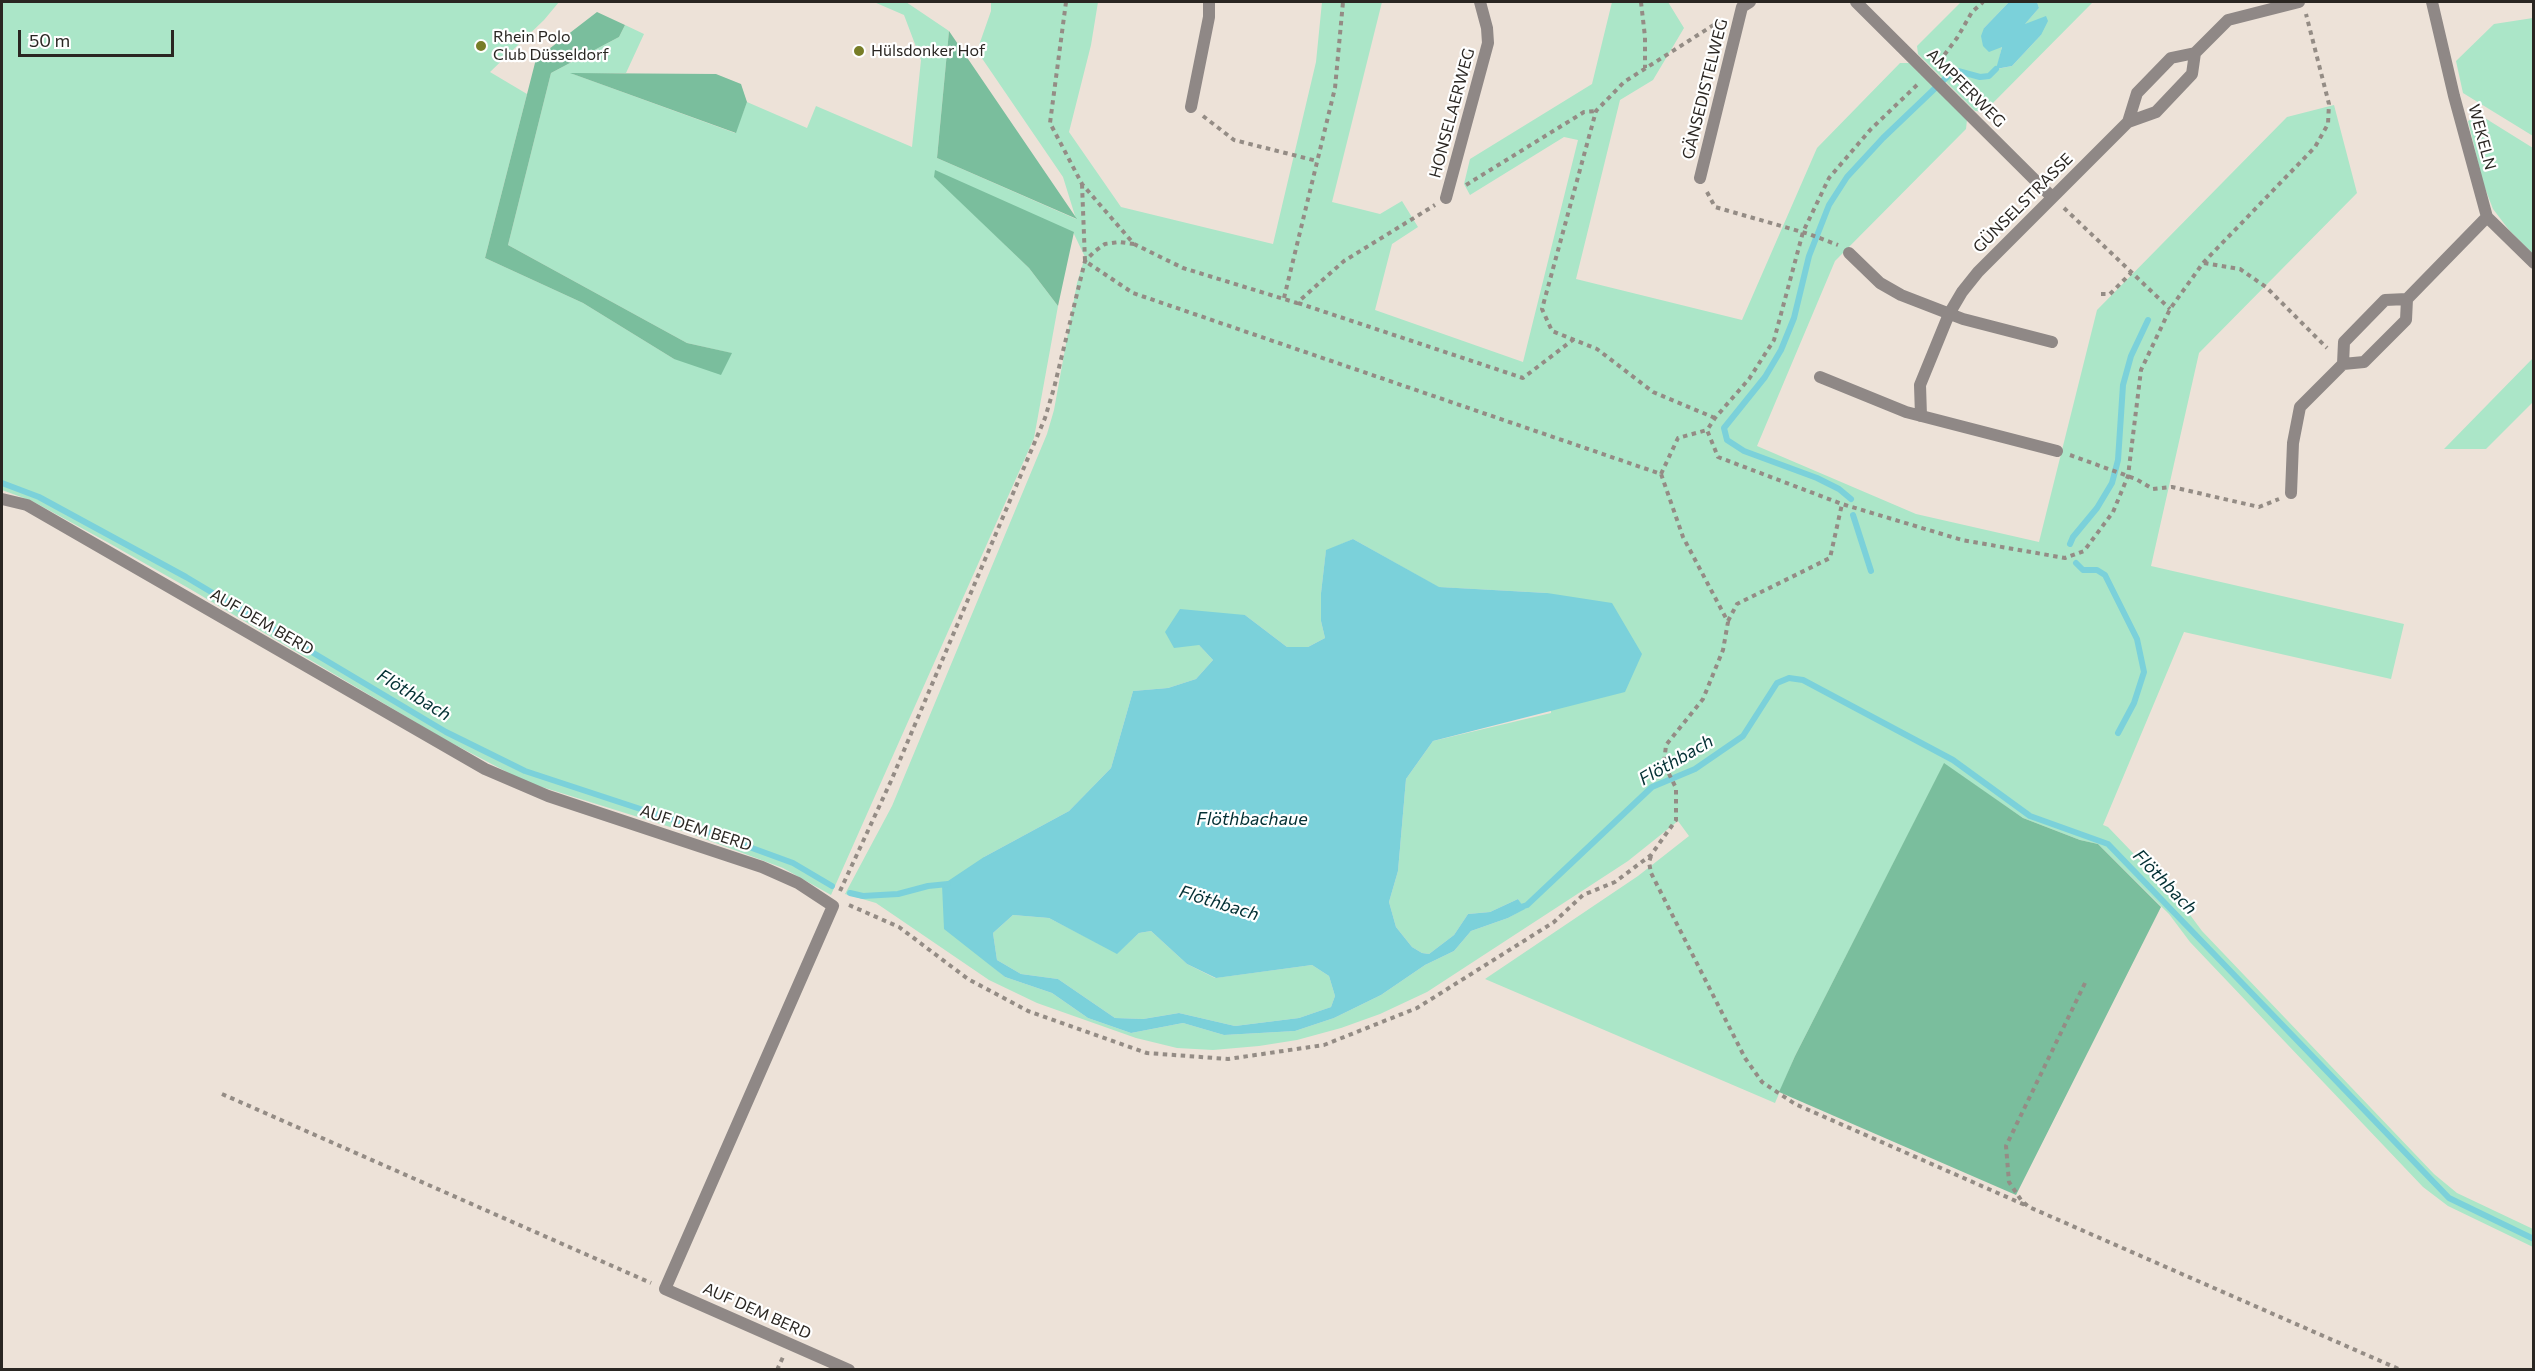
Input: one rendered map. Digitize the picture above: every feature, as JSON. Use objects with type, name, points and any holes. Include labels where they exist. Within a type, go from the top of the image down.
[{"type":"street","points":[[1191,107],[1209,17],[1209,2]]},
{"type":"street","name":"HONSELAERWEG","points":[[1446,198],[1488,43],[1488,27],[1480,2]]},
{"type":"street","name":"AMPFERWEG","points":[[1856,2],[2052,197]]},
{"type":"street","name":"WEKELN","points":[[2432,2],[2454,96],[2487,217]]},
{"type":"street","name":"GÄNSEDISTELWEG","points":[[1700,178],[1746,4]]},
{"type":"street","name":"GÜNSELSTRASSE","points":[[2128,122],[2137,93],[2171,58],[2195,53],[2228,20],[2302,7]]},
{"type":"street","name":"GÜNSELSTRASSE","points":[[1921,416],[1920,385],[1949,314],[1970,281],[2128,122],[2156,112],[2192,74],[2195,53]]},
{"type":"street","points":[[2291,494],[2293,443],[2300,407],[2343,364],[2364,362],[2406,320],[2407,299],[2487,217],[2534,263]]},
{"type":"street","points":[[1849,253],[1889,289],[1949,314],[2052,342]]},
{"type":"street","points":[[2343,364],[2344,342],[2385,300],[2407,299]]},
{"type":"street","points":[[1820,377],[1898,409],[2058,451]]},
{"type":"street","name":"AUF DEM BERD","points":[[2,499],[27,505],[485,769],[548,796],[762,867],[798,883],[832,906],[665,1289],[849,1370]]},
{"type":"path","points":[[1066,2],[1050,123],[1082,184],[1134,244]]},
{"type":"path","points":[[1284,298],[1335,88],[1343,2]]},
{"type":"path","points":[[1641,2],[1645,37],[1645,68]]},
{"type":"path","points":[[1728,622],[1683,537],[1661,474],[1678,438],[1707,430],[1749,379],[1774,340],[1803,232],[1829,178],[1871,129],[1931,76],[1972,12],[1983,2]]},
{"type":"path","points":[[1715,418],[1653,392],[1597,350],[1552,331],[1542,309],[1596,111],[1624,82],[1746,4]]},
{"type":"path","points":[[1707,430],[1718,457],[1842,504],[1962,540],[2065,558],[2084,551],[2114,512],[2128,476],[2141,370],[2170,309],[2203,263],[2315,147],[2328,124],[2329,104],[2302,7]]},
{"type":"path","points":[[1191,107],[1234,140],[1317,161]]},
{"type":"path","points":[[1297,303],[1344,261],[1584,112],[1596,111]]},
{"type":"path","points":[[1700,178],[1715,207],[1825,240]]},
{"type":"path","points":[[838,895],[891,780],[1045,418],[1085,261],[1082,184]]},
{"type":"path","points":[[2052,197],[2170,309]]},
{"type":"path","points":[[1085,261],[1105,244],[1119,242],[1134,244],[1183,268],[1284,298],[1523,378],[1574,339]]},
{"type":"path","points":[[1085,261],[1133,293],[1661,474]]},
{"type":"path","points":[[2203,263],[2240,269],[2265,287],[2343,364]]},
{"type":"path","points":[[2101,294],[2110,294],[2131,273]]},
{"type":"path","points":[[2058,451],[2128,476],[2153,489],[2172,487],[2259,507],[2291,494]]},
{"type":"path","points":[[844,902],[899,927],[968,979],[1028,1011],[1147,1053],[1228,1059],[1324,1045],[1417,1008],[1554,922],[1583,895],[1615,882],[1651,855],[1676,820],[1676,788],[1664,764],[1666,745],[1703,699],[1723,650],[1728,622],[1737,604],[1830,558],[1842,504]]},
{"type":"path","points":[[1651,855],[1649,862],[1652,873],[1744,1058],[1762,1082],[1796,1104],[2401,1370]]},
{"type":"path","points":[[2029,1207],[2021,1200],[2009,1182],[2006,1146],[2085,983]]},
{"type":"path","points":[[222,1094],[665,1289]]},
{"type":"green space","points":[[2,2],[559,2],[544,20],[490,72],[527,94],[485,258],[583,303],[674,359],[731,353],[687,343],[508,245],[551,73],[619,37],[625,25],[644,34],[626,73],[573,74],[735,133],[747,102],[807,128],[816,106],[912,147],[921,60],[904,15],[874,2],[906,2],[949,31],[937,158],[1076,219],[1063,177],[977,51],[991,11],[991,2],[1098,2],[1091,45],[1069,132],[1121,207],[1273,244],[1316,62],[1322,2],[1382,2],[1332,202],[1380,214],[1402,201],[1418,227],[1392,244],[1375,310],[1523,362],[1578,140],[1564,137],[1470,195],[1464,184],[1470,159],[1592,84],[1612,2],[1668,2],[1684,28],[1653,80],[1620,100],[1576,279],[1742,320],[1817,148],[1900,63],[1909,63],[1967,120],[1966,129],[1835,261],[1757,446],[1916,514],[2039,542],[2097,310],[2287,117],[2334,105],[2357,193],[2199,353],[2151,566],[2404,624],[2391,679],[2184,632],[2103,825],[2108,827],[2182,904],[2202,931],[2434,1174],[2457,1193],[2533,1229],[2533,1247],[2448,1206],[2423,1187],[2190,942],[2169,914],[2098,844],[2080,840],[2023,818],[1944,764],[1795,1056],[1775,1103],[1485,979],[1638,876],[1689,836],[1678,821],[1628,861],[1427,992],[1380,1014],[1341,1028],[1297,1040],[1259,1046],[1213,1050],[1177,1048],[1136,1038],[1037,1003],[989,980],[876,903],[845,894],[892,806],[1047,434],[1054,410],[1077,283],[1085,257],[1073,232],[935,177],[1029,268],[1058,306],[1034,438],[831,895],[783,868],[686,832],[526,782],[444,739],[107,542],[32,501],[2,490]],"holes":[[[1353,539],[1438,587],[1547,593],[1551,713],[1433,741],[1406,779],[1398,871],[1389,902],[1396,927],[1412,947],[1429,954],[1454,935],[1468,914],[1490,912],[1518,899],[1524,909],[1508,918],[1471,931],[1454,951],[1425,965],[1381,995],[1334,1018],[1295,1031],[1224,1035],[1183,1023],[1131,1033],[1088,1018],[1052,993],[1005,977],[977,953],[984,857],[1069,811],[1111,768],[1133,691],[1168,688],[1196,679],[1213,660],[1199,645],[1245,615],[1287,647],[1308,647],[1325,638],[1321,621],[1321,593],[1326,551]]]},
{"type":"green space","points":[[1961,2],[2009,2],[1984,28],[2002,46],[1997,69],[2012,66],[2041,35],[2024,25],[2039,8],[2037,2],[2093,2],[1984,112],[1975,111],[1918,54],[1917,46]]},
{"type":"green space","points":[[597,12],[625,25],[619,37],[551,73],[508,245],[687,343],[732,353],[721,375],[674,359],[583,303],[485,258],[536,59]]},
{"type":"green space","points":[[2534,18],[2533,136],[2463,93],[2456,61],[2494,24]]},
{"type":"green space","points":[[949,31],[1077,219],[937,158]]},
{"type":"green space","points":[[570,73],[716,74],[741,84],[747,102],[736,133]]},
{"type":"green space","points":[[2480,115],[2533,148],[2533,254],[2509,230],[2493,209],[2483,183],[2468,121]]},
{"type":"green space","points":[[935,170],[1074,232],[1058,306],[1029,268],[934,177]]},
{"type":"green space","points":[[2533,358],[2533,402],[2486,449],[2444,449]]},
{"type":"green space","points":[[1944,763],[2023,818],[2080,840],[2098,844],[2161,907],[2016,1195],[1779,1092],[1795,1056]]},
{"type":"green space","points":[[1013,915],[1049,918],[1117,953],[1139,933],[1151,931],[1187,964],[1215,978],[1312,965],[1329,976],[1335,996],[1331,1007],[1299,1018],[1235,1026],[1179,1013],[1143,1019],[1115,1018],[1058,979],[1021,974],[997,960],[993,933]]},
{"type":"water","points":[[2009,2],[2037,2],[2039,8],[2025,24],[2046,16],[2048,21],[2041,35],[2012,66],[1996,69],[2002,47],[1989,52],[1983,46],[1981,36],[1984,28]]},
{"type":"water","name":"Flöthbachaue","points":[[1353,539],[1439,587],[1547,593],[1612,603],[1642,654],[1625,692],[1433,741],[1406,779],[1398,871],[1389,902],[1396,927],[1412,947],[1429,954],[1454,935],[1468,914],[1490,912],[1518,899],[1525,909],[1508,918],[1471,931],[1454,951],[1425,965],[1381,995],[1334,1018],[1295,1031],[1224,1035],[1183,1023],[1131,1033],[1088,1018],[1052,993],[1005,977],[944,929],[942,885],[984,857],[1069,811],[1111,768],[1133,691],[1168,688],[1196,679],[1213,660],[1199,645],[1174,648],[1165,632],[1180,609],[1245,615],[1287,647],[1308,647],[1325,638],[1321,621],[1321,593],[1326,550]],"holes":[[[1013,915],[1049,918],[1117,954],[1139,933],[1151,931],[1187,964],[1216,978],[1312,965],[1329,976],[1335,996],[1331,1007],[1299,1018],[1235,1026],[1179,1013],[1143,1019],[1115,1018],[1058,979],[1021,974],[997,960],[993,933]]]},
{"type":"waterway","points":[[1851,499],[1839,489],[1817,478],[1744,451],[1727,440],[1724,428],[1765,377],[1781,350],[1794,318],[1809,256],[1829,205],[1847,177],[1883,138],[1950,74],[1958,71],[1980,77],[1989,76],[1996,69]]},
{"type":"waterway","points":[[2070,544],[2073,537],[2097,508],[2112,483],[2118,460],[2123,385],[2131,356],[2148,320]]},
{"type":"waterway","name":"Flöthbach","points":[[2,483],[39,497],[186,577],[446,732],[525,771],[689,825],[793,863],[832,886]]},
{"type":"waterway","points":[[1853,515],[1871,571]]},
{"type":"waterway","points":[[2076,563],[2083,570],[2097,570],[2105,575],[2137,639],[2144,672],[2134,703],[2118,733]]},
{"type":"waterway","name":"Flöthbach","points":[[1518,908],[1527,905],[1652,787],[1695,769],[1743,736],[1777,683],[1789,678],[1803,680],[1953,760],[2030,816],[2108,844],[2449,1198],[2534,1239]]},
{"type":"waterway","name":"Flöthbach","points":[[850,893],[863,896],[898,894],[928,886],[948,884]]},
{"type":"place","name":"Rhein Polo Club Düsseldorf","points":[[481,46]]},
{"type":"place","name":"Hülsdonker Hof","points":[[859,51]]}]
